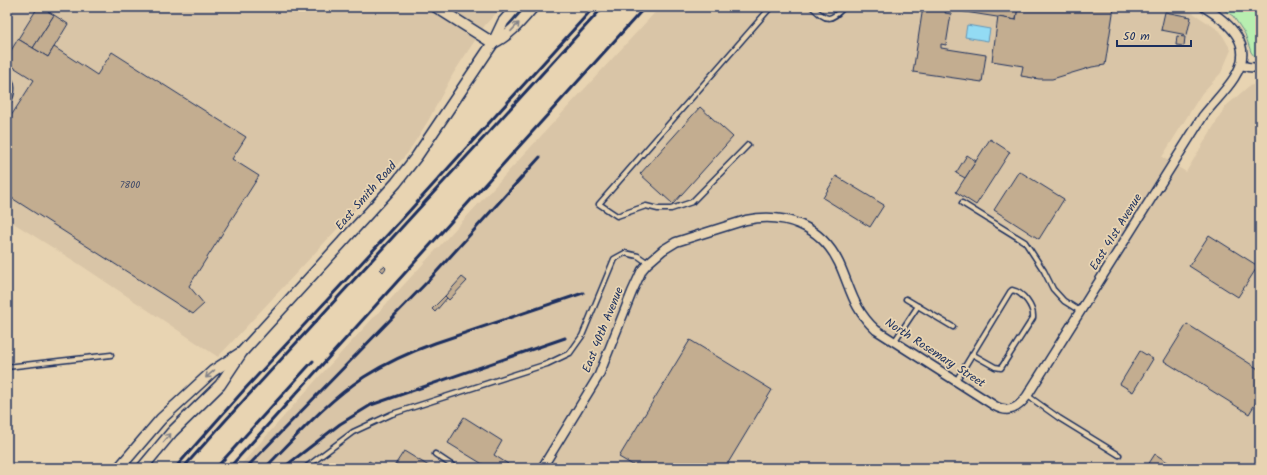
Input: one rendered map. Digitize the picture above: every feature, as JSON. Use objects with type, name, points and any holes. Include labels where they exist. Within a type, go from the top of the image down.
[{"type":"street","points":[[436,7],[492,43]]},
{"type":"street","name":"East Smith Road","points":[[142,468],[172,432],[220,385],[242,352],[396,183],[417,156],[492,43],[503,22],[516,7]]},
{"type":"street","name":"East Smith Road","points":[[492,43],[511,32],[533,7]]},
{"type":"street","points":[[1204,7],[1223,20],[1236,34],[1241,45],[1241,65],[1260,68]]},
{"type":"street","name":"East 41st Avenue","points":[[1010,410],[1021,404],[1027,396],[1203,116],[1231,83],[1241,65]]},
{"type":"street","name":"North Rosemary Street","points":[[648,263],[663,250],[676,242],[746,220],[766,217],[790,220],[812,231],[824,241],[839,263],[852,298],[862,315],[876,330],[999,408],[1010,410]]},
{"type":"street","name":"East 40th Avenue","points":[[542,468],[599,375],[632,292],[642,270],[648,263]]},
{"type":"street","name":"East Smith Road","points":[[119,468],[161,419],[213,371],[242,352]]},
{"type":"lane","points":[[748,145],[692,202],[670,209],[658,209],[646,206],[617,216],[598,204],[771,7]]},
{"type":"lane","points":[[812,7],[824,17],[832,18],[844,7]]},
{"type":"lane","points":[[7,76],[13,88],[11,98],[7,104]]},
{"type":"lane","points":[[962,203],[1025,242],[1044,271],[1053,289],[1064,301],[1081,311]]},
{"type":"lane","points":[[305,468],[353,432],[392,414],[547,364],[570,353],[582,336],[614,259],[625,253],[638,256],[648,263]]},
{"type":"lane","points":[[956,381],[972,354],[1010,292],[1012,290],[1020,293],[1033,313],[1033,318],[1001,368],[995,367],[972,354]]},
{"type":"lane","points":[[906,299],[953,327]]},
{"type":"lane","points":[[894,342],[918,306]]},
{"type":"lane","points":[[7,367],[111,355]]},
{"type":"lane","points":[[1027,396],[1059,418],[1119,454]]},
{"type":"lane","points":[[435,454],[456,468]]},
{"type":"shaded area","points":[[7,7],[502,7],[485,25],[453,74],[428,121],[407,154],[218,357],[79,264],[7,219]]},
{"type":"shaded area","points":[[660,7],[1184,7],[1220,31],[1231,50],[1221,73],[1202,93],[1162,157],[1186,172],[1226,106],[1249,86],[1260,83],[1260,468],[238,468],[316,380]]},
{"type":"green space","points":[[1219,7],[1260,7],[1260,58],[1254,56],[1251,52],[1245,34],[1233,16]]},
{"type":"water","points":[[967,25],[990,29],[988,41],[965,37]]},
{"type":"building","points":[[38,7],[41,7],[54,15],[33,48],[18,39]]},
{"type":"building","points":[[923,7],[1018,7],[1016,20],[946,9],[945,13],[951,14],[946,45],[941,44],[941,48],[986,55],[982,82],[913,72]]},
{"type":"building","points":[[1018,7],[1114,7],[1105,65],[1092,67],[1052,79],[1039,79],[1021,76],[1023,66],[992,61],[998,17],[1016,20]]},
{"type":"building","points":[[1165,12],[1191,17],[1187,35],[1161,30]]},
{"type":"building","points":[[54,15],[68,24],[48,57],[33,48]]},
{"type":"building","points":[[1177,36],[1185,37],[1184,46],[1176,45]]},
{"type":"building","points":[[18,39],[48,57],[54,47],[97,75],[112,52],[246,137],[232,159],[259,176],[189,286],[204,304],[193,314],[7,195],[7,113],[11,116],[34,80],[7,63],[7,57]]},
{"type":"building","points":[[700,107],[733,137],[673,204],[640,174]]},
{"type":"building","points":[[990,139],[1010,152],[976,205],[956,192]]},
{"type":"building","points":[[967,155],[976,161],[965,178],[956,173]]},
{"type":"building","points":[[1019,171],[1064,199],[1039,239],[994,210]]},
{"type":"building","points":[[836,176],[884,205],[870,227],[823,198]]},
{"type":"building","points":[[1209,235],[1258,266],[1238,297],[1189,266]]},
{"type":"building","points":[[384,266],[386,268],[383,272],[380,269]]},
{"type":"building","points":[[462,277],[467,281],[449,300],[445,296]]},
{"type":"building","points":[[445,296],[447,298],[435,312],[432,309]]},
{"type":"building","points":[[1187,324],[1260,370],[1260,396],[1249,414],[1164,361]]},
{"type":"building","points":[[690,340],[772,390],[725,468],[638,468],[619,457]]},
{"type":"building","points":[[1140,351],[1153,359],[1133,392],[1120,384]]},
{"type":"building","points":[[464,417],[502,441],[494,455],[508,464],[506,468],[489,468],[448,443]]},
{"type":"building","points":[[404,451],[432,468],[393,468]]},
{"type":"building","points":[[1155,454],[1169,463],[1166,468],[1146,468]]},
{"type":"building","points":[[369,461],[381,468],[364,468]]},
{"type":"railway","points":[[175,468],[244,390],[403,218],[594,7]]},
{"type":"railway","points":[[183,468],[603,7]]},
{"type":"railway","points":[[229,468],[645,7]]},
{"type":"railway","points":[[246,468],[430,279],[540,157]]},
{"type":"railway","points":[[265,468],[337,397],[364,377],[381,367],[407,354],[435,343],[583,293]]},
{"type":"railway","points":[[283,468],[340,424],[371,405],[565,338]]},
{"type":"railway","points":[[216,468],[313,361]]}]
